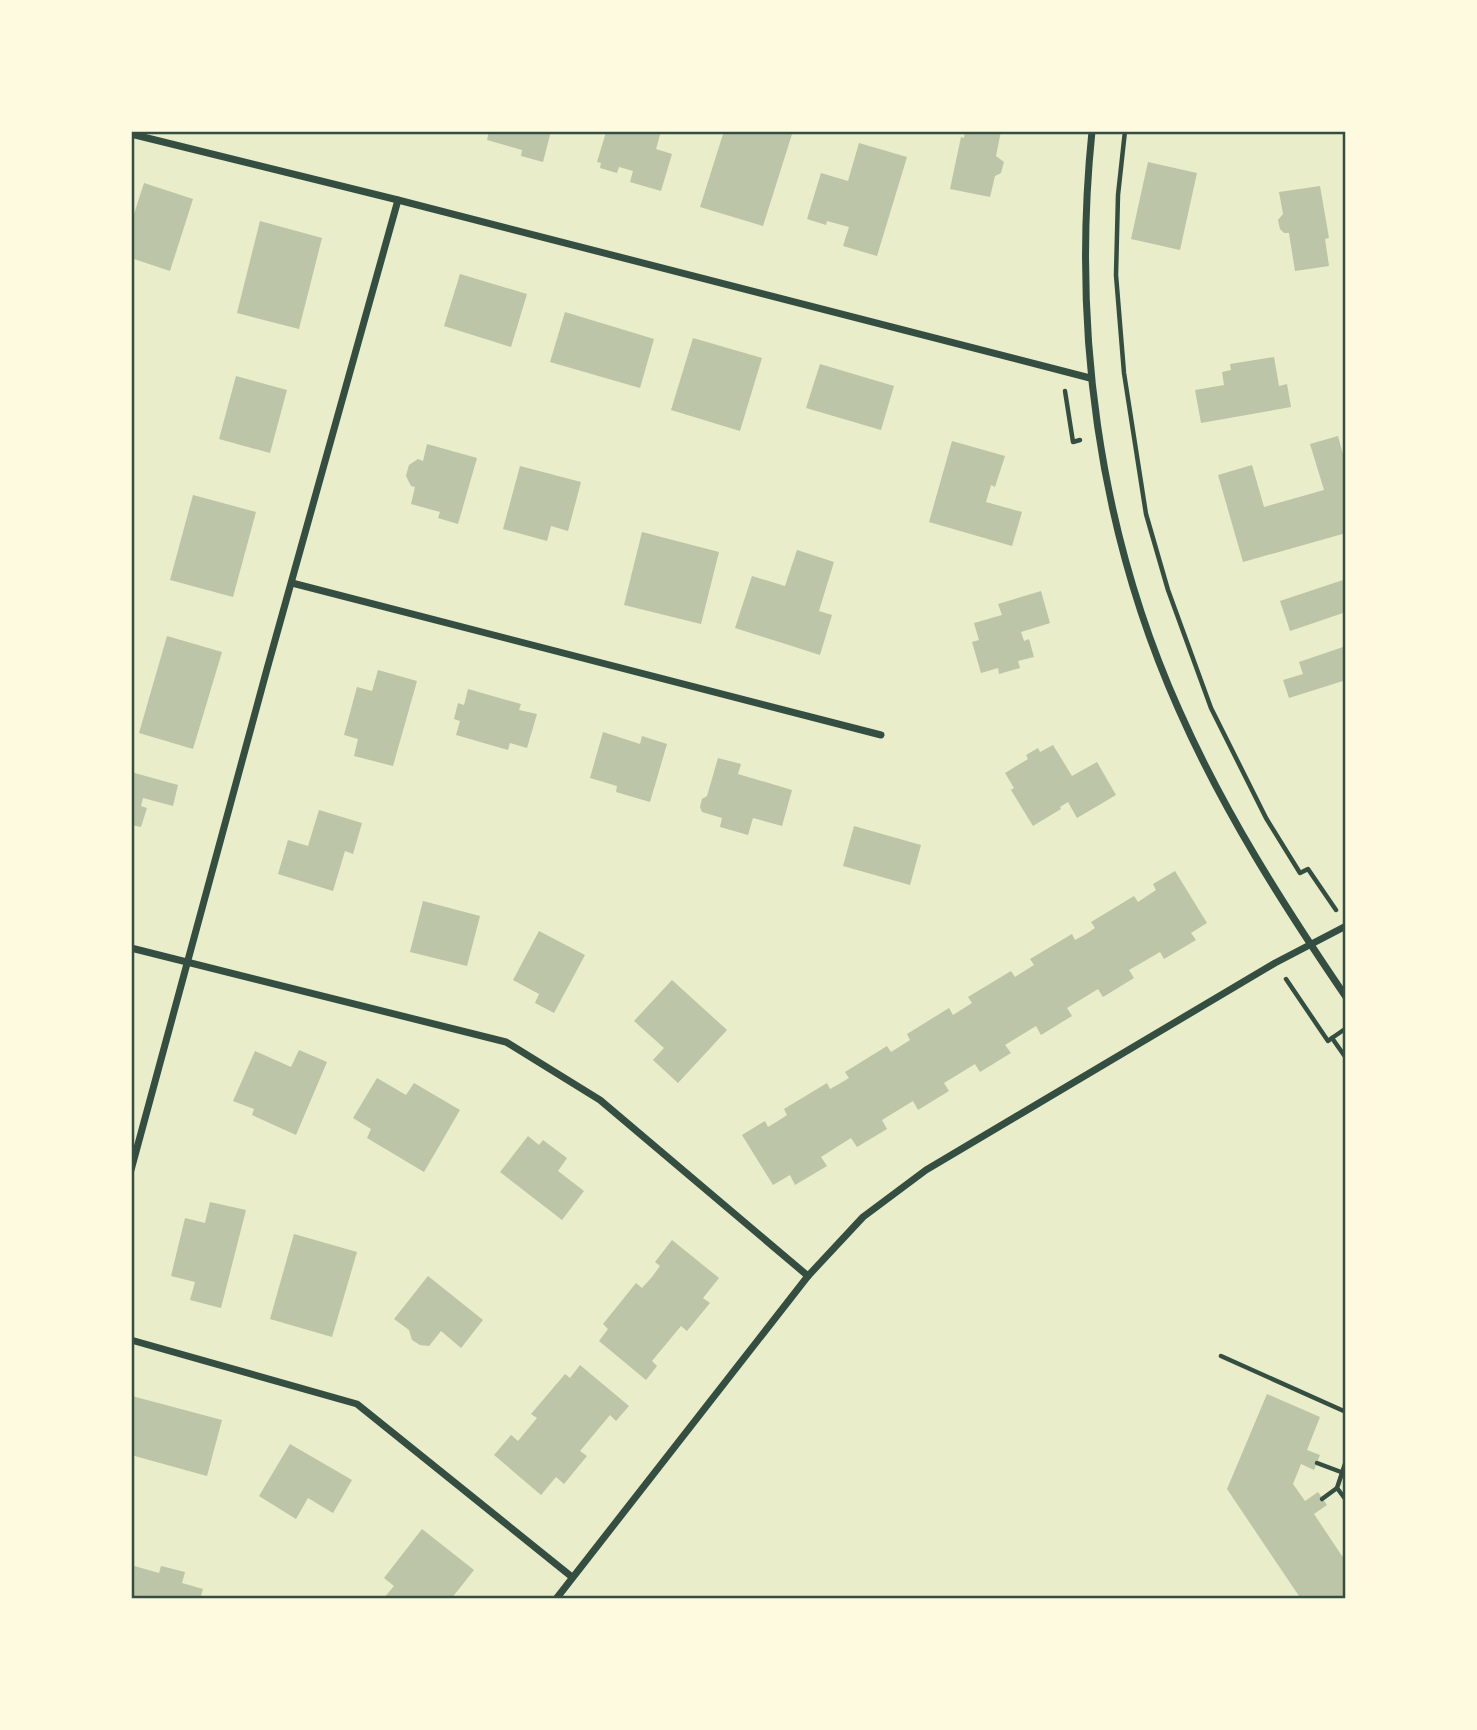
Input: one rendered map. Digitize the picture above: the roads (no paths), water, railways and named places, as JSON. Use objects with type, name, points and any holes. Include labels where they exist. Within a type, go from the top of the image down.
[{"type":"street","points":[[1092,131],[1085,250],[1090,377],[1119,536],[1147,627],[1178,709],[1216,788],[1284,905],[1346,998]]},
{"type":"street","points":[[131,134],[1090,377]]},
{"type":"street","points":[[131,1170],[398,200]]},
{"type":"street","points":[[292,583],[881,735]]},
{"type":"street","points":[[556,1599],[808,1276],[863,1217],[926,1170],[1275,963],[1346,926]]},
{"type":"street","points":[[131,948],[506,1042],[600,1100],[808,1276]]},
{"type":"street","points":[[131,1340],[357,1404],[572,1577]]}]
